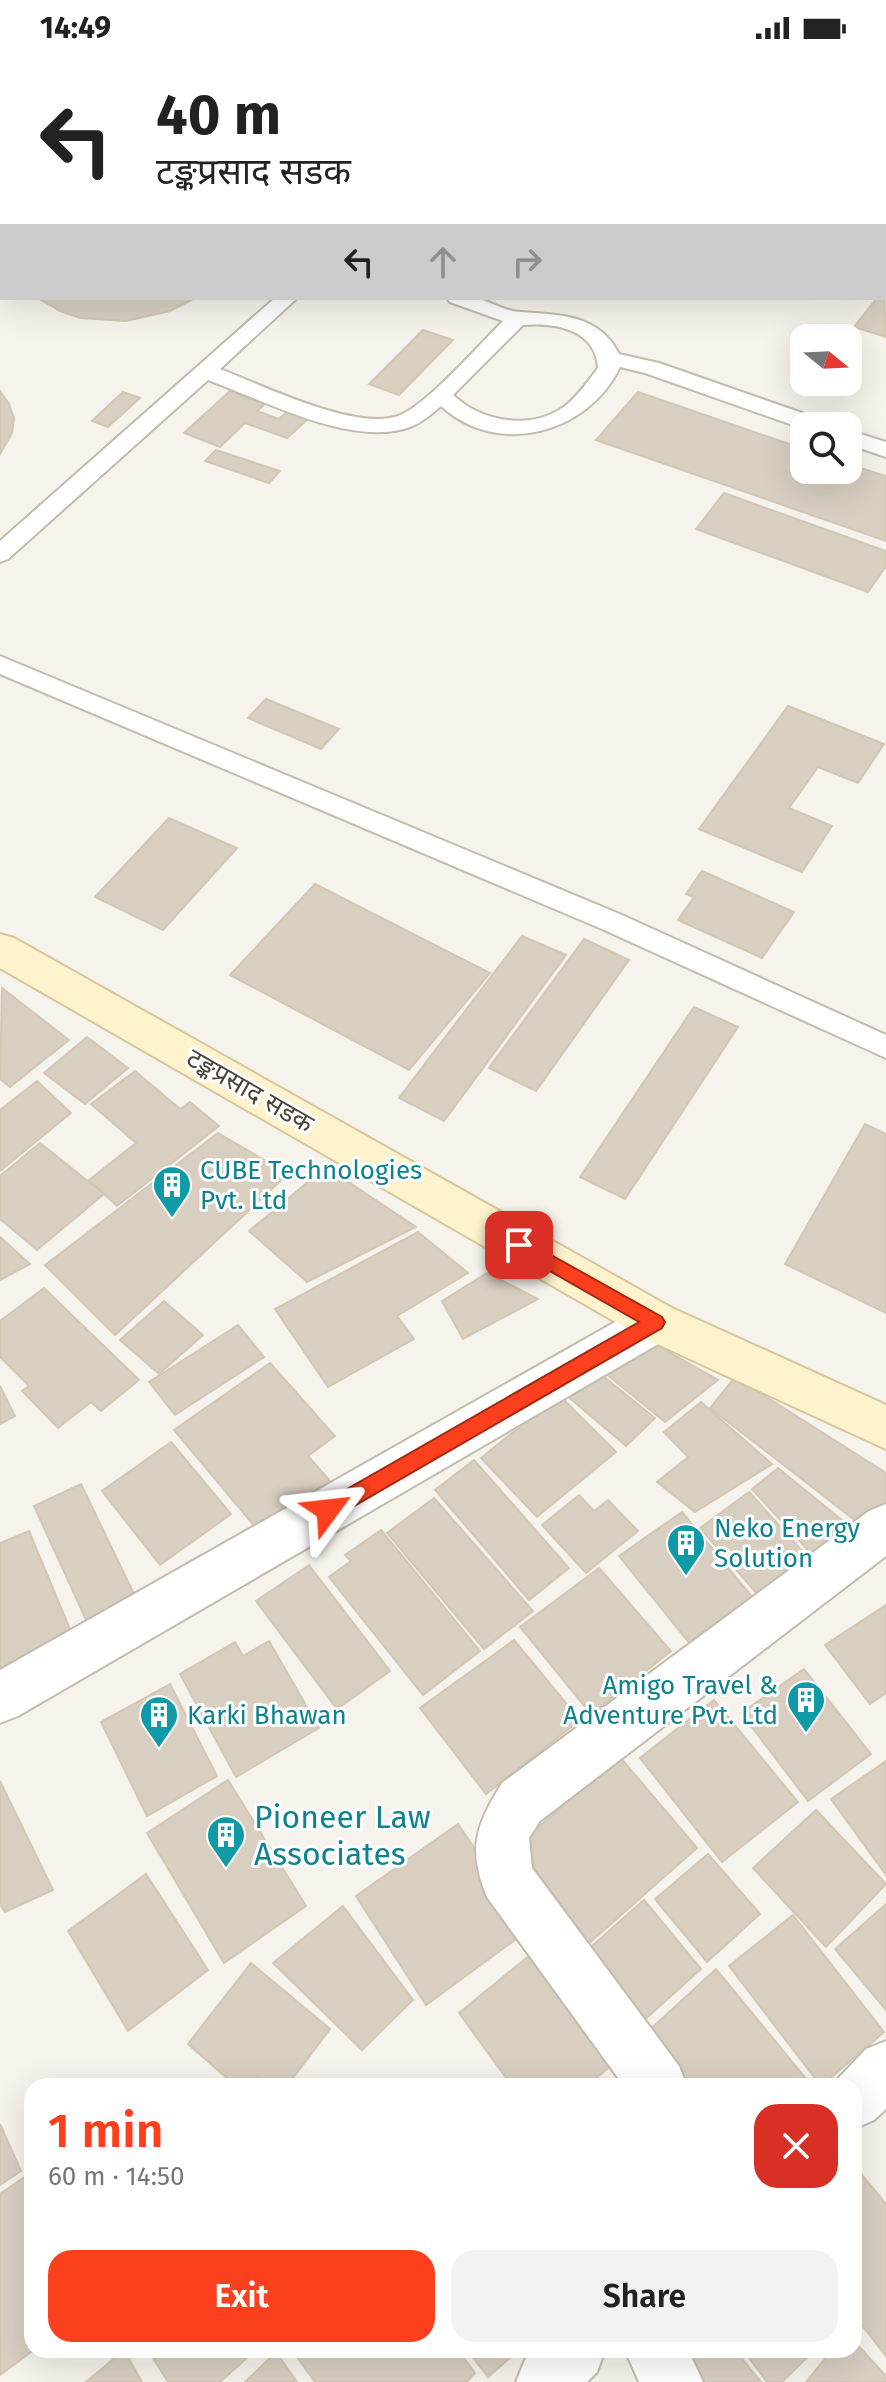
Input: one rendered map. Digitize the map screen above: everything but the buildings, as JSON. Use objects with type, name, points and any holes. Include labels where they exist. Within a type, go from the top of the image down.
[{"type":"street","name":"टङ्कप्रसाद सडक","points":[[0,949],[656,1322],[886,1428]]},
{"type":"street","points":[[0,1698],[656,1322]]},
{"type":"street","points":[[653,2078],[506,1878],[502,1833],[521,1802],[886,1527]]},
{"type":"street","points":[[862,2092],[886,2069]]},
{"type":"street","points":[[547,2382],[568,2358]]},
{"type":"street","points":[[659,2358],[672,2382]]},
{"type":"lane","points":[[0,554],[285,300]]},
{"type":"lane","points":[[440,394],[460,413],[491,424],[544,423],[572,410],[609,369],[610,359],[601,341],[580,327],[545,319],[517,319],[463,300]]},
{"type":"lane","points":[[205,371],[346,422],[378,426],[406,422],[440,394],[517,319]]},
{"type":"lane","points":[[610,359],[651,368],[790,417]]},
{"type":"lane","points":[[862,442],[886,450]]},
{"type":"lane","points":[[0,664],[612,922],[886,1047]]},
{"type":"place","name":"CUBE Technologies Pvt. Ltd","points":[[172,1219]]},
{"type":"place","name":"Neko Energy Solution","points":[[686,1577]]},
{"type":"place","name":"Amigo Travel & Adventure Pvt. Ltd","points":[[806,1734]]},
{"type":"place","name":"Karki Bhawan","points":[[159,1749]]},
{"type":"place","name":"Pioneer Law Associates","points":[[226,1869]]},
{"type":"route","points":[[328,1510],[656,1322],[519,1245]]}]
